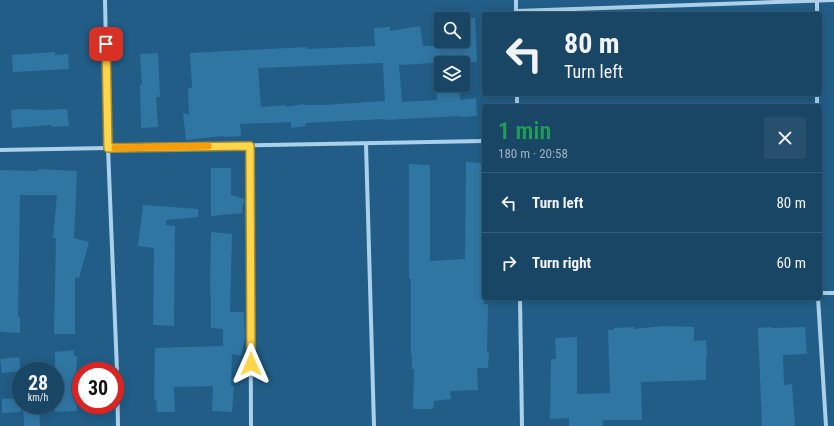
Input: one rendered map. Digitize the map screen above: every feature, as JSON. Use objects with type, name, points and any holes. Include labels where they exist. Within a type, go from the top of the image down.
[{"type":"street","points":[[105,0],[108,148],[118,426]]},
{"type":"street","points":[[516,0],[516,12]]},
{"type":"street","points":[[817,0],[817,12]]},
{"type":"street","points":[[539,12],[834,0]]},
{"type":"street","points":[[0,150],[482,141]]},
{"type":"street","points":[[366,144],[374,426]]},
{"type":"street","points":[[250,146],[251,426]]},
{"type":"street","points":[[822,292],[834,293]]},
{"type":"street","points":[[520,300],[522,426]]},
{"type":"street","points":[[818,300],[826,426]]},
{"type":"building","points":[[470,18],[475,18],[477,62],[470,62],[470,56],[434,56],[434,63],[399,65],[402,102],[437,100],[437,92],[459,92],[460,100],[476,98],[477,116],[305,123],[306,126],[291,128],[291,122],[240,124],[241,136],[223,136],[186,140],[183,113],[189,115],[188,88],[192,88],[190,53],[307,47],[307,49],[375,46],[374,28],[390,27],[390,31],[420,26],[423,46],[434,46],[434,48],[470,48]],"holes":[[[382,63],[385,101],[324,105],[304,104],[286,107],[286,105],[261,107],[258,68]]]},
{"type":"building","points":[[55,52],[55,55],[68,54],[69,69],[13,72],[12,55]]},
{"type":"building","points":[[158,53],[160,97],[156,97],[158,127],[141,128],[140,85],[142,85],[140,54]]},
{"type":"building","points":[[67,109],[69,126],[51,127],[51,125],[12,128],[11,110]]},
{"type":"building","points":[[466,162],[482,163],[482,300],[484,300],[484,304],[488,304],[488,368],[477,368],[478,390],[450,391],[451,399],[434,401],[433,409],[413,409],[414,369],[412,369],[411,355],[411,279],[409,279],[409,164],[430,165],[430,261],[465,259]]},
{"type":"building","points":[[211,168],[231,168],[231,195],[245,199],[242,208],[243,213],[211,216]]},
{"type":"building","points":[[38,169],[77,171],[74,238],[89,242],[79,278],[75,277],[75,334],[54,334],[56,238],[53,238],[57,195],[20,195],[18,317],[20,317],[20,333],[0,332],[0,170],[38,171]]},
{"type":"building","points":[[143,205],[198,209],[198,217],[166,220],[166,225],[175,226],[174,326],[153,325],[154,248],[138,246]]},
{"type":"building","points":[[211,232],[232,234],[230,312],[244,312],[245,338],[241,356],[232,354],[231,386],[234,386],[232,412],[212,411],[213,386],[174,387],[175,412],[157,412],[156,400],[154,400],[155,348],[223,346],[223,329],[211,328]]},
{"type":"building","points":[[664,326],[694,327],[694,341],[706,340],[706,380],[641,382],[642,420],[603,420],[603,426],[569,426],[569,418],[550,419],[551,359],[556,359],[555,338],[577,337],[577,394],[610,393],[608,330],[614,330],[614,328],[634,327],[634,329]]},
{"type":"building","points":[[805,327],[807,354],[783,355],[784,385],[792,384],[795,426],[762,426],[758,328]]},
{"type":"building","points":[[74,350],[74,356],[77,356],[77,362],[72,362],[72,411],[64,412],[64,362],[55,362],[55,352]]},
{"type":"building","points":[[19,357],[20,362],[12,362],[12,372],[2,373],[0,359]]},
{"type":"building","points":[[12,398],[12,412],[2,413],[2,399]]},
{"type":"building","points":[[23,414],[39,414],[40,426],[24,426]]},
{"type":"slow traffic","points":[[115,148],[208,146]]},
{"type":"route","points":[[106,44],[108,148],[250,146],[251,364]]}]
